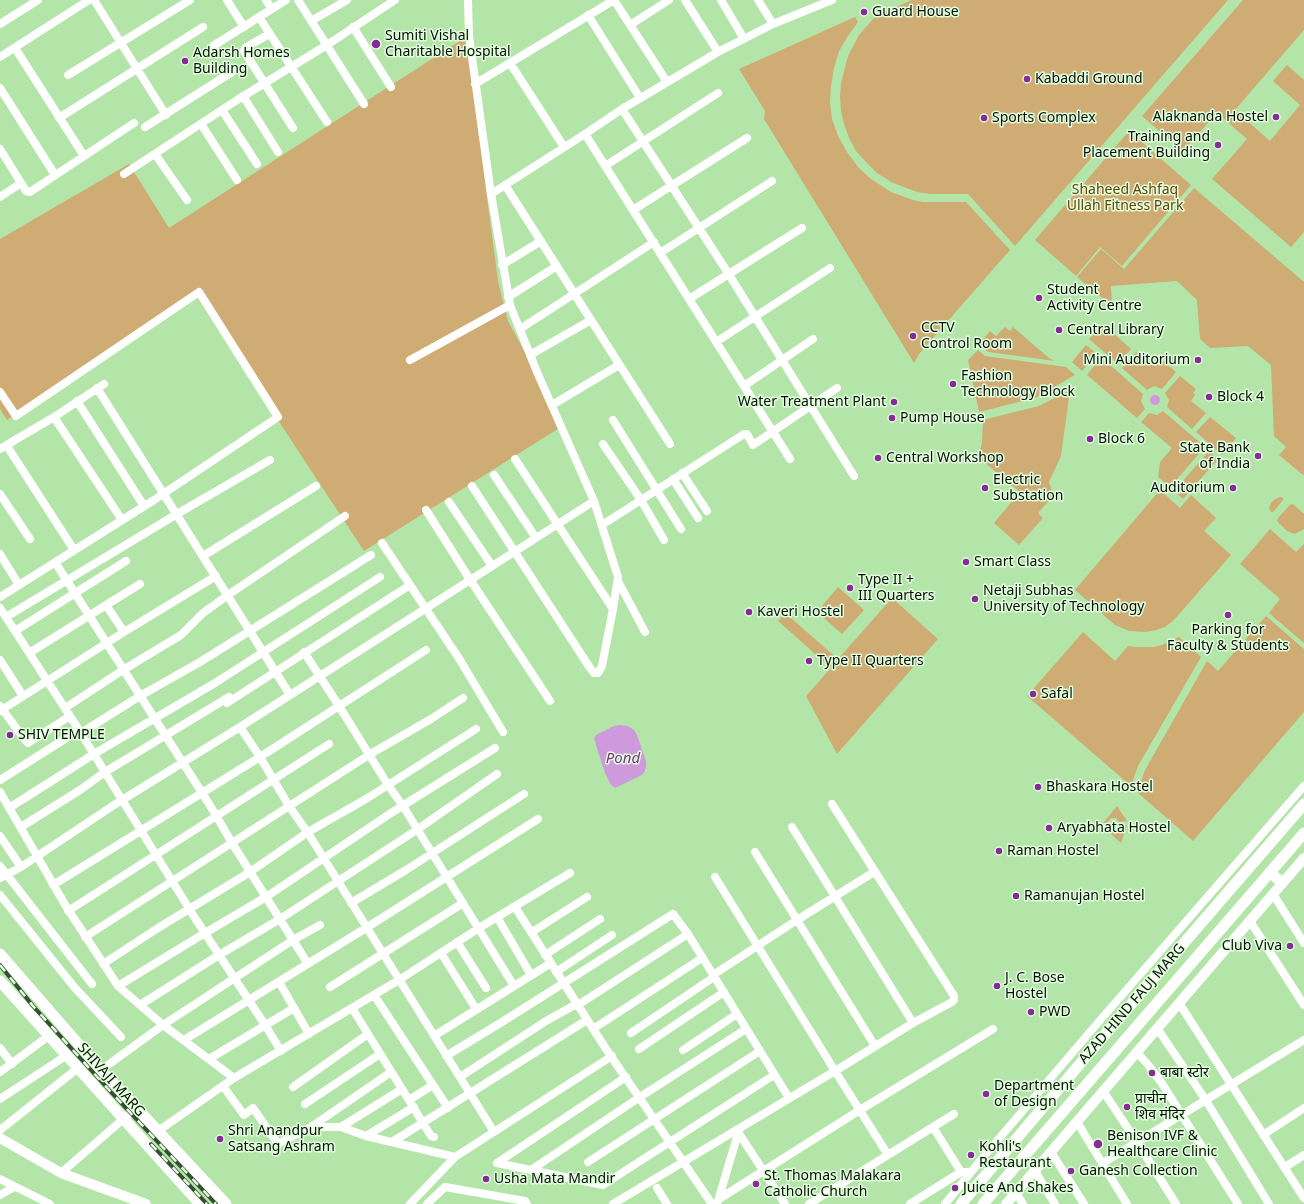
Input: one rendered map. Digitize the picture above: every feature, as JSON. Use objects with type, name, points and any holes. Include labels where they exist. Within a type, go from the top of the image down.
[{"type":"main road","name":"AZAD HIND FAUJ MARG","points":[[961,1204],[1304,804]]},
{"type":"main road","name":"AZAD HIND FAUJ MARG","points":[[983,1204],[1304,833]]},
{"type":"main road","points":[[1270,872],[1282,883]]},
{"type":"main road","name":"SHIVAJI MARG","points":[[0,954],[40,1002],[101,1070],[226,1204]]},
{"type":"main road","name":"SHIVAJI MARG","points":[[2,987],[50,1035],[197,1203]]},
{"type":"street","points":[[0,24],[38,0]]},
{"type":"street","points":[[0,57],[89,0]]},
{"type":"street","points":[[94,0],[166,115]]},
{"type":"street","points":[[68,75],[190,0]]},
{"type":"street","points":[[227,0],[244,27]]},
{"type":"street","points":[[266,0],[272,9]]},
{"type":"street","points":[[213,46],[286,0]]},
{"type":"street","points":[[298,0],[364,104]]},
{"type":"street","points":[[312,21],[347,0]]},
{"type":"street","points":[[124,174],[243,96],[327,45],[395,0]]},
{"type":"street","points":[[468,0],[469,36],[491,194],[509,301],[530,355],[594,501],[617,572],[618,581],[613,609],[602,666],[598,673],[590,668],[472,486]]},
{"type":"street","points":[[476,84],[614,0],[667,82]]},
{"type":"street","points":[[630,25],[669,0]]},
{"type":"street","points":[[686,0],[718,52]]},
{"type":"street","points":[[721,0],[744,39]]},
{"type":"street","points":[[758,0],[773,24]]},
{"type":"street","points":[[491,194],[622,109],[718,52],[773,24],[830,0]]},
{"type":"street","points":[[588,15],[640,98]]},
{"type":"street","points":[[259,17],[327,122]]},
{"type":"street","points":[[59,118],[138,70],[203,27]]},
{"type":"street","points":[[353,27],[391,87]]},
{"type":"street","points":[[269,34],[245,48],[244,51],[293,128]]},
{"type":"street","points":[[15,48],[84,156]]},
{"type":"street","points":[[510,63],[564,148]]},
{"type":"street","points":[[145,127],[232,72]]},
{"type":"street","points":[[0,88],[55,175]]},
{"type":"street","points":[[605,166],[718,93]]},
{"type":"street","points":[[243,96],[278,152]]},
{"type":"street","points":[[622,109],[728,273],[854,476]]},
{"type":"street","points":[[222,110],[257,164]]},
{"type":"street","points":[[0,149],[26,191],[33,191],[134,124]]},
{"type":"street","points":[[201,124],[237,180]]},
{"type":"street","points":[[585,134],[790,459]]},
{"type":"street","points":[[633,210],[747,138]]},
{"type":"street","points":[[155,154],[186,200]]},
{"type":"street","points":[[660,253],[772,181]]},
{"type":"street","points":[[1,195],[21,183]]},
{"type":"street","points":[[505,185],[670,444]]},
{"type":"street","points":[[689,299],[728,273],[802,228]]},
{"type":"street","points":[[502,265],[541,241]]},
{"type":"street","points":[[520,330],[654,242]]},
{"type":"street","points":[[410,360],[509,301],[557,266]]},
{"type":"street","points":[[716,342],[830,268]]},
{"type":"street","points":[[0,392],[16,416],[199,292],[278,417],[164,494],[0,597]]},
{"type":"street","points":[[530,355],[591,320]]},
{"type":"street","points":[[744,386],[813,339]]},
{"type":"street","points":[[552,405],[619,365]]},
{"type":"street","points":[[74,550],[3,448],[101,386],[164,494],[290,695]]},
{"type":"street","points":[[602,525],[744,434],[747,434],[754,445],[837,388]]},
{"type":"street","points":[[77,401],[144,506]]},
{"type":"street","points":[[54,417],[122,520]]},
{"type":"street","points":[[613,420],[681,529]]},
{"type":"street","points":[[603,444],[641,500],[664,540]]},
{"type":"street","points":[[515,459],[613,609]]},
{"type":"street","points":[[6,617],[270,460]]},
{"type":"street","points":[[682,473],[707,511]]},
{"type":"street","points":[[494,475],[536,538]]},
{"type":"street","points":[[673,479],[698,518]]},
{"type":"street","points":[[203,556],[316,486]]},
{"type":"street","points":[[0,494],[30,539]]},
{"type":"street","points":[[3,877],[21,867],[123,800],[594,501]]},
{"type":"street","points":[[449,502],[492,566]]},
{"type":"street","points":[[426,510],[550,702]]},
{"type":"street","points":[[65,708],[123,670],[182,635],[203,613],[345,516]]},
{"type":"street","points":[[382,543],[460,660],[503,732]]},
{"type":"street","points":[[0,554],[19,585]]},
{"type":"street","points":[[0,780],[80,731],[200,662],[371,555]]},
{"type":"street","points":[[15,631],[126,561]]},
{"type":"street","points":[[55,562],[202,792],[232,843],[308,964]]},
{"type":"street","points":[[70,716],[28,743],[1,709],[216,576]]},
{"type":"street","points":[[9,808],[94,754],[264,652],[380,577]]},
{"type":"street","points":[[618,581],[645,632]]},
{"type":"street","points":[[29,653],[140,584]]},
{"type":"street","points":[[20,827],[106,772],[275,671],[410,585]]},
{"type":"street","points":[[106,605],[124,632]]},
{"type":"street","points":[[0,608],[80,731],[189,909],[266,1025],[281,1051]]},
{"type":"street","points":[[53,885],[260,757],[426,650]]},
{"type":"street","points":[[304,652],[388,785],[418,829],[514,986]]},
{"type":"street","points":[[0,660],[23,696]]},
{"type":"street","points":[[85,937],[289,806],[463,698]]},
{"type":"street","points":[[240,727],[289,806],[308,833],[494,1132]]},
{"type":"street","points":[[102,964],[250,872],[308,833],[388,785],[476,729]]},
{"type":"street","points":[[68,910],[329,744]]},
{"type":"street","points":[[118,986],[205,932],[266,897],[403,806],[495,748]]},
{"type":"street","points":[[140,1005],[219,955],[280,919],[418,829],[497,774]]},
{"type":"street","points":[[945,1204],[1096,1025],[1304,786]]},
{"type":"street","points":[[0,792],[68,910],[102,964],[118,986],[163,1025],[234,1078]]},
{"type":"street","points":[[351,904],[524,794]]},
{"type":"street","points":[[613,1204],[738,1131],[789,1098],[954,1000],[954,996],[832,804]]},
{"type":"street","points":[[184,1040],[366,928],[538,818]]},
{"type":"street","points":[[792,827],[913,1023]]},
{"type":"street","points":[[0,836],[21,867]]},
{"type":"street","points":[[755,852],[875,1046]]},
{"type":"street","points":[[1006,1204],[1304,858]]},
{"type":"street","points":[[0,866],[3,877],[92,984]]},
{"type":"street","points":[[631,1033],[757,946],[874,872]]},
{"type":"street","points":[[158,1131],[234,1078],[399,980],[479,928],[570,873]]},
{"type":"street","points":[[715,877],[888,1155]]},
{"type":"street","points":[[1273,894],[1304,943]]},
{"type":"street","points":[[0,895],[75,988],[121,1038]]},
{"type":"street","points":[[532,932],[587,897]]},
{"type":"street","points":[[330,987],[463,903]]},
{"type":"street","points":[[515,907],[587,1020],[655,1120],[684,1162],[716,1202]]},
{"type":"street","points":[[446,1056],[564,983],[671,914],[675,915],[688,934],[789,1098]]},
{"type":"street","points":[[497,917],[531,975]]},
{"type":"street","points":[[545,955],[600,919]]},
{"type":"street","points":[[1250,921],[1304,1005]]},
{"type":"street","points":[[101,1070],[163,1025],[293,940],[320,925]]},
{"type":"street","points":[[460,1077],[546,1021],[572,1006],[578,1005],[688,934]]},
{"type":"street","points":[[556,972],[612,935]]},
{"type":"street","points":[[457,942],[486,988]]},
{"type":"street","points":[[441,953],[476,1009]]},
{"type":"street","points":[[593,1029],[702,958]]},
{"type":"street","points":[[434,1036],[551,964]]},
{"type":"street","points":[[279,982],[309,1034]]},
{"type":"street","points":[[639,1049],[724,992]]},
{"type":"street","points":[[374,994],[448,1108]]},
{"type":"street","points":[[1179,1003],[1230,1085],[1304,1198]]},
{"type":"street","points":[[208,1059],[294,1008]]},
{"type":"street","points":[[352,1008],[423,1124],[431,1136],[434,1137]]},
{"type":"street","points":[[683,1050],[737,1014]]},
{"type":"street","points":[[392,1142],[587,1020]]},
{"type":"street","points":[[1157,1028],[1205,1100],[1269,1204]]},
{"type":"street","points":[[531,1170],[640,1097],[746,1029]]},
{"type":"street","points":[[716,1202],[860,1110],[993,1029]]},
{"type":"street","points":[[294,1087],[368,1034]]},
{"type":"street","points":[[0,1072],[50,1035]]},
{"type":"street","points":[[1102,1163],[1304,1040]]},
{"type":"street","points":[[0,1048],[12,1064]]},
{"type":"street","points":[[588,1162],[760,1051]]},
{"type":"street","points":[[1137,1052],[1149,1066],[1182,1114],[1238,1204]]},
{"type":"street","points":[[305,1104],[380,1054]]},
{"type":"street","points":[[0,1099],[67,1055]]},
{"type":"street","points":[[410,1204],[455,1157],[612,1056]]},
{"type":"street","points":[[0,1130],[78,1068]]},
{"type":"street","points":[[223,1086],[244,1115],[253,1108],[278,1144],[311,1127],[391,1072]]},
{"type":"street","points":[[626,1077],[497,1163],[603,1185],[774,1075]]},
{"type":"street","points":[[366,1136],[411,1104],[433,1085]]},
{"type":"street","points":[[342,1127],[402,1089]]},
{"type":"street","points":[[1103,1091],[1176,1204]]},
{"type":"street","points":[[61,1173],[136,1108]]},
{"type":"street","points":[[1263,1135],[1304,1108]]},
{"type":"street","points":[[809,1204],[954,1114]]},
{"type":"street","points":[[1077,1122],[1127,1204]]},
{"type":"street","points":[[311,1127],[342,1127],[366,1136],[455,1157]]},
{"type":"street","points":[[932,1127],[961,1172]]},
{"type":"street","points":[[738,1131],[786,1204]]},
{"type":"street","points":[[716,1202],[738,1131]]},
{"type":"street","points":[[0,1138],[61,1173],[146,1204]]},
{"type":"street","points":[[1051,1152],[1084,1204]]},
{"type":"street","points":[[1285,1167],[1304,1155]]},
{"type":"street","points":[[1035,1171],[1055,1204]]},
{"type":"street","points":[[910,1204],[921,1201],[961,1172],[971,1172]]},
{"type":"street","points":[[0,1180],[39,1202],[50,1204]]},
{"type":"street","points":[[0,1195],[14,1187]]},
{"type":"street","points":[[427,1204],[446,1187],[525,1200],[527,1204]]},
{"type":"street","points":[[657,1188],[667,1204]]},
{"type":"street","points":[[1016,1193],[1023,1204]]},
{"type":"green space","name":"Sports Complex","points":[[912,0],[1228,0],[1015,246],[968,194],[930,194],[917,192],[891,182],[877,173],[866,162],[856,151],[849,138],[841,111],[840,97],[841,83],[848,56],[859,35],[873,19]]},
{"type":"green space","points":[[1243,0],[1304,0],[1304,30],[1235,110],[1270,141],[1300,105],[1273,81],[1287,65],[1304,80],[1304,232],[1291,247],[1212,179],[1247,139],[1217,113],[1183,151],[1142,116]]},
{"type":"green space","points":[[855,17],[858,22],[839,51],[834,68],[830,102],[832,119],[838,136],[847,152],[858,167],[871,179],[891,192],[923,202],[966,202],[1010,250],[919,354],[914,363],[764,119],[765,111],[739,69]]},
{"type":"green space","points":[[466,37],[498,281],[508,321],[564,425],[364,551],[195,294],[7,420],[0,409],[0,239],[129,164],[169,228]]},
{"type":"green space","name":"Shaheed Ashfaq Ullah Fitness Park","points":[[1129,131],[1191,185],[1122,266],[1100,247],[1076,276],[1035,240]]},
{"type":"green space","points":[[1194,188],[1304,282],[1303,475],[1279,455],[1286,447],[1274,436],[1271,365],[1248,346],[1210,348],[1200,339],[1197,300],[1177,281],[1111,286],[1112,306],[1077,277],[1101,249],[1124,269]]},
{"type":"green space","points":[[1103,324],[1131,349],[1118,364],[1089,339]]},
{"type":"green space","points":[[1005,327],[1010,331],[1013,327],[1049,358],[1055,361],[988,352],[979,344],[990,331],[996,336]]},
{"type":"green space","points":[[1086,345],[1097,354],[1082,371],[1072,362]]},
{"type":"green space","points":[[978,350],[985,356],[1066,367],[1075,375],[1035,398],[979,412],[968,360]]},
{"type":"green space","points":[[1136,352],[1150,365],[1156,359],[1159,362],[1162,360],[1176,372],[1162,389],[1154,386],[1147,390],[1122,368]]},
{"type":"green space","points":[[1101,357],[1143,394],[1141,401],[1145,409],[1137,418],[1087,375]]},
{"type":"green space","points":[[1180,376],[1196,389],[1193,393],[1195,395],[1191,401],[1206,413],[1192,429],[1167,407],[1169,400],[1165,393]]},
{"type":"green space","points":[[1070,390],[1061,456],[1049,482],[1053,496],[1038,513],[1043,518],[1019,545],[994,523],[1020,492],[978,457],[982,443],[983,420],[1039,406]]},
{"type":"green space","points":[[1163,411],[1205,447],[1170,487],[1158,477],[1160,462],[1172,448],[1141,422],[1149,413],[1157,415]]},
{"type":"green space","points":[[1210,417],[1236,438],[1222,455],[1196,432]]},
{"type":"green space","points":[[1209,451],[1218,459],[1183,499],[1174,491]]},
{"type":"green space","points":[[1160,490],[1180,508],[1191,495],[1216,518],[1204,531],[1231,555],[1173,621],[1165,627],[1146,632],[1129,631],[1115,625],[1075,590]]},
{"type":"green space","points":[[1280,497],[1283,498],[1283,500],[1273,512],[1271,512],[1269,508],[1271,503]]},
{"type":"green space","points":[[1293,504],[1304,514],[1304,529],[1295,534],[1287,531],[1277,521],[1290,505]]},
{"type":"green space","points":[[1270,529],[1296,552],[1304,544],[1304,643],[1269,613],[1280,599],[1240,564]]},
{"type":"green space","points":[[838,587],[864,610],[842,634],[817,612]]},
{"type":"green space","points":[[892,598],[938,639],[837,754],[806,696],[831,668],[778,621],[785,613],[838,659]]},
{"type":"green space","points":[[1266,616],[1304,649],[1304,712],[1193,841],[1137,792],[1145,770],[1207,661],[1218,671]]},
{"type":"green space","points":[[1083,632],[1115,661],[1128,646],[1154,647],[1179,637],[1201,657],[1138,766],[1131,786],[1027,696]]},
{"type":"green space","points":[[1117,806],[1127,821],[1119,822],[1116,818],[1113,818],[1107,823],[1103,823]]},
{"type":"green space","points":[[1127,825],[1121,843],[1103,827],[1108,827],[1111,830],[1114,830],[1118,829],[1119,826]]},
{"type":"water","points":[[1155,395],[1160,400],[1155,405],[1150,400]]},
{"type":"water","name":"Pond","points":[[619,725],[628,726],[634,730],[646,761],[646,766],[642,775],[615,788],[611,785],[605,773],[594,739],[596,735]]},
{"type":"railway","points":[[0,965],[33,1006],[216,1204]]},
{"type":"railway","points":[[151,1144],[207,1204]]},
{"type":"place","name":"Guard House","points":[[864,12]]},
{"type":"place","name":"Sumiti Vishal Charitable Hospital","points":[[376,44]]},
{"type":"place","name":"Adarsh Homes Building","points":[[185,61]]},
{"type":"place","name":"Kabaddi Ground","points":[[1027,79]]},
{"type":"place","name":"Alaknanda Hostel","points":[[1276,117]]},
{"type":"place","name":"Sports Complex","points":[[984,118]]},
{"type":"place","name":"Training and Placement Building","points":[[1218,145]]},
{"type":"place","name":"Student Activity Centre","points":[[1039,298]]},
{"type":"place","name":"Central Library","points":[[1059,330]]},
{"type":"place","name":"CCTV Control Room","points":[[913,336]]},
{"type":"place","name":"Mini Auditorium","points":[[1198,360]]},
{"type":"place","name":"Fashion Technology Block","points":[[953,384]]},
{"type":"place","name":"Block 4","points":[[1209,397]]},
{"type":"place","name":"Water Treatment Plant","points":[[894,402]]},
{"type":"place","name":"Pump House","points":[[892,418]]},
{"type":"place","name":"Block 6","points":[[1090,439]]},
{"type":"place","name":"State Bank of India","points":[[1258,456]]},
{"type":"place","name":"Central Workshop","points":[[878,458]]},
{"type":"place","name":"Electric Substation","points":[[985,488]]},
{"type":"place","name":"Auditorium","points":[[1233,488]]},
{"type":"place","name":"Smart Class","points":[[966,562]]},
{"type":"place","name":"Type II + III Quarters","points":[[850,588]]},
{"type":"place","name":"Netaji Subhas University of Technology","points":[[975,599]]},
{"type":"place","name":"Kaveri Hostel","points":[[749,612]]},
{"type":"place","name":"Parking for Faculty & Students","points":[[1228,615]]},
{"type":"place","name":"Type II Quarters","points":[[809,661]]},
{"type":"place","name":"Safal","points":[[1033,694]]},
{"type":"place","name":"SHIV TEMPLE","points":[[10,735]]},
{"type":"place","name":"Bhaskara Hostel","points":[[1038,787]]},
{"type":"place","name":"Aryabhata Hostel","points":[[1049,828]]},
{"type":"place","name":"Raman Hostel","points":[[999,851]]},
{"type":"place","name":"Ramanujan Hostel","points":[[1016,896]]},
{"type":"place","name":"Club Viva","points":[[1290,946]]},
{"type":"place","name":"J. C. Bose Hostel","points":[[997,986]]},
{"type":"place","name":"PWD","points":[[1031,1012]]},
{"type":"place","name":"बाबा स्टोर","points":[[1152,1073]]},
{"type":"place","name":"Department of Design","points":[[986,1094]]},
{"type":"place","name":"प्राचीन शिव मंदिर","points":[[1127,1107]]},
{"type":"place","name":"Shri Anandpur Satsang Ashram","points":[[220,1139]]},
{"type":"place","name":"Benison IVF & Healthcare Clinic","points":[[1098,1144]]},
{"type":"place","name":"Kohli's Restaurant","points":[[971,1155]]},
{"type":"place","name":"Ganesh Collection","points":[[1071,1171]]},
{"type":"place","name":"Usha Mata Mandir","points":[[486,1179]]},
{"type":"place","name":"St. Thomas Malakara Catholic Church","points":[[756,1184]]},
{"type":"place","name":"Juice And Shakes","points":[[955,1188]]}]
